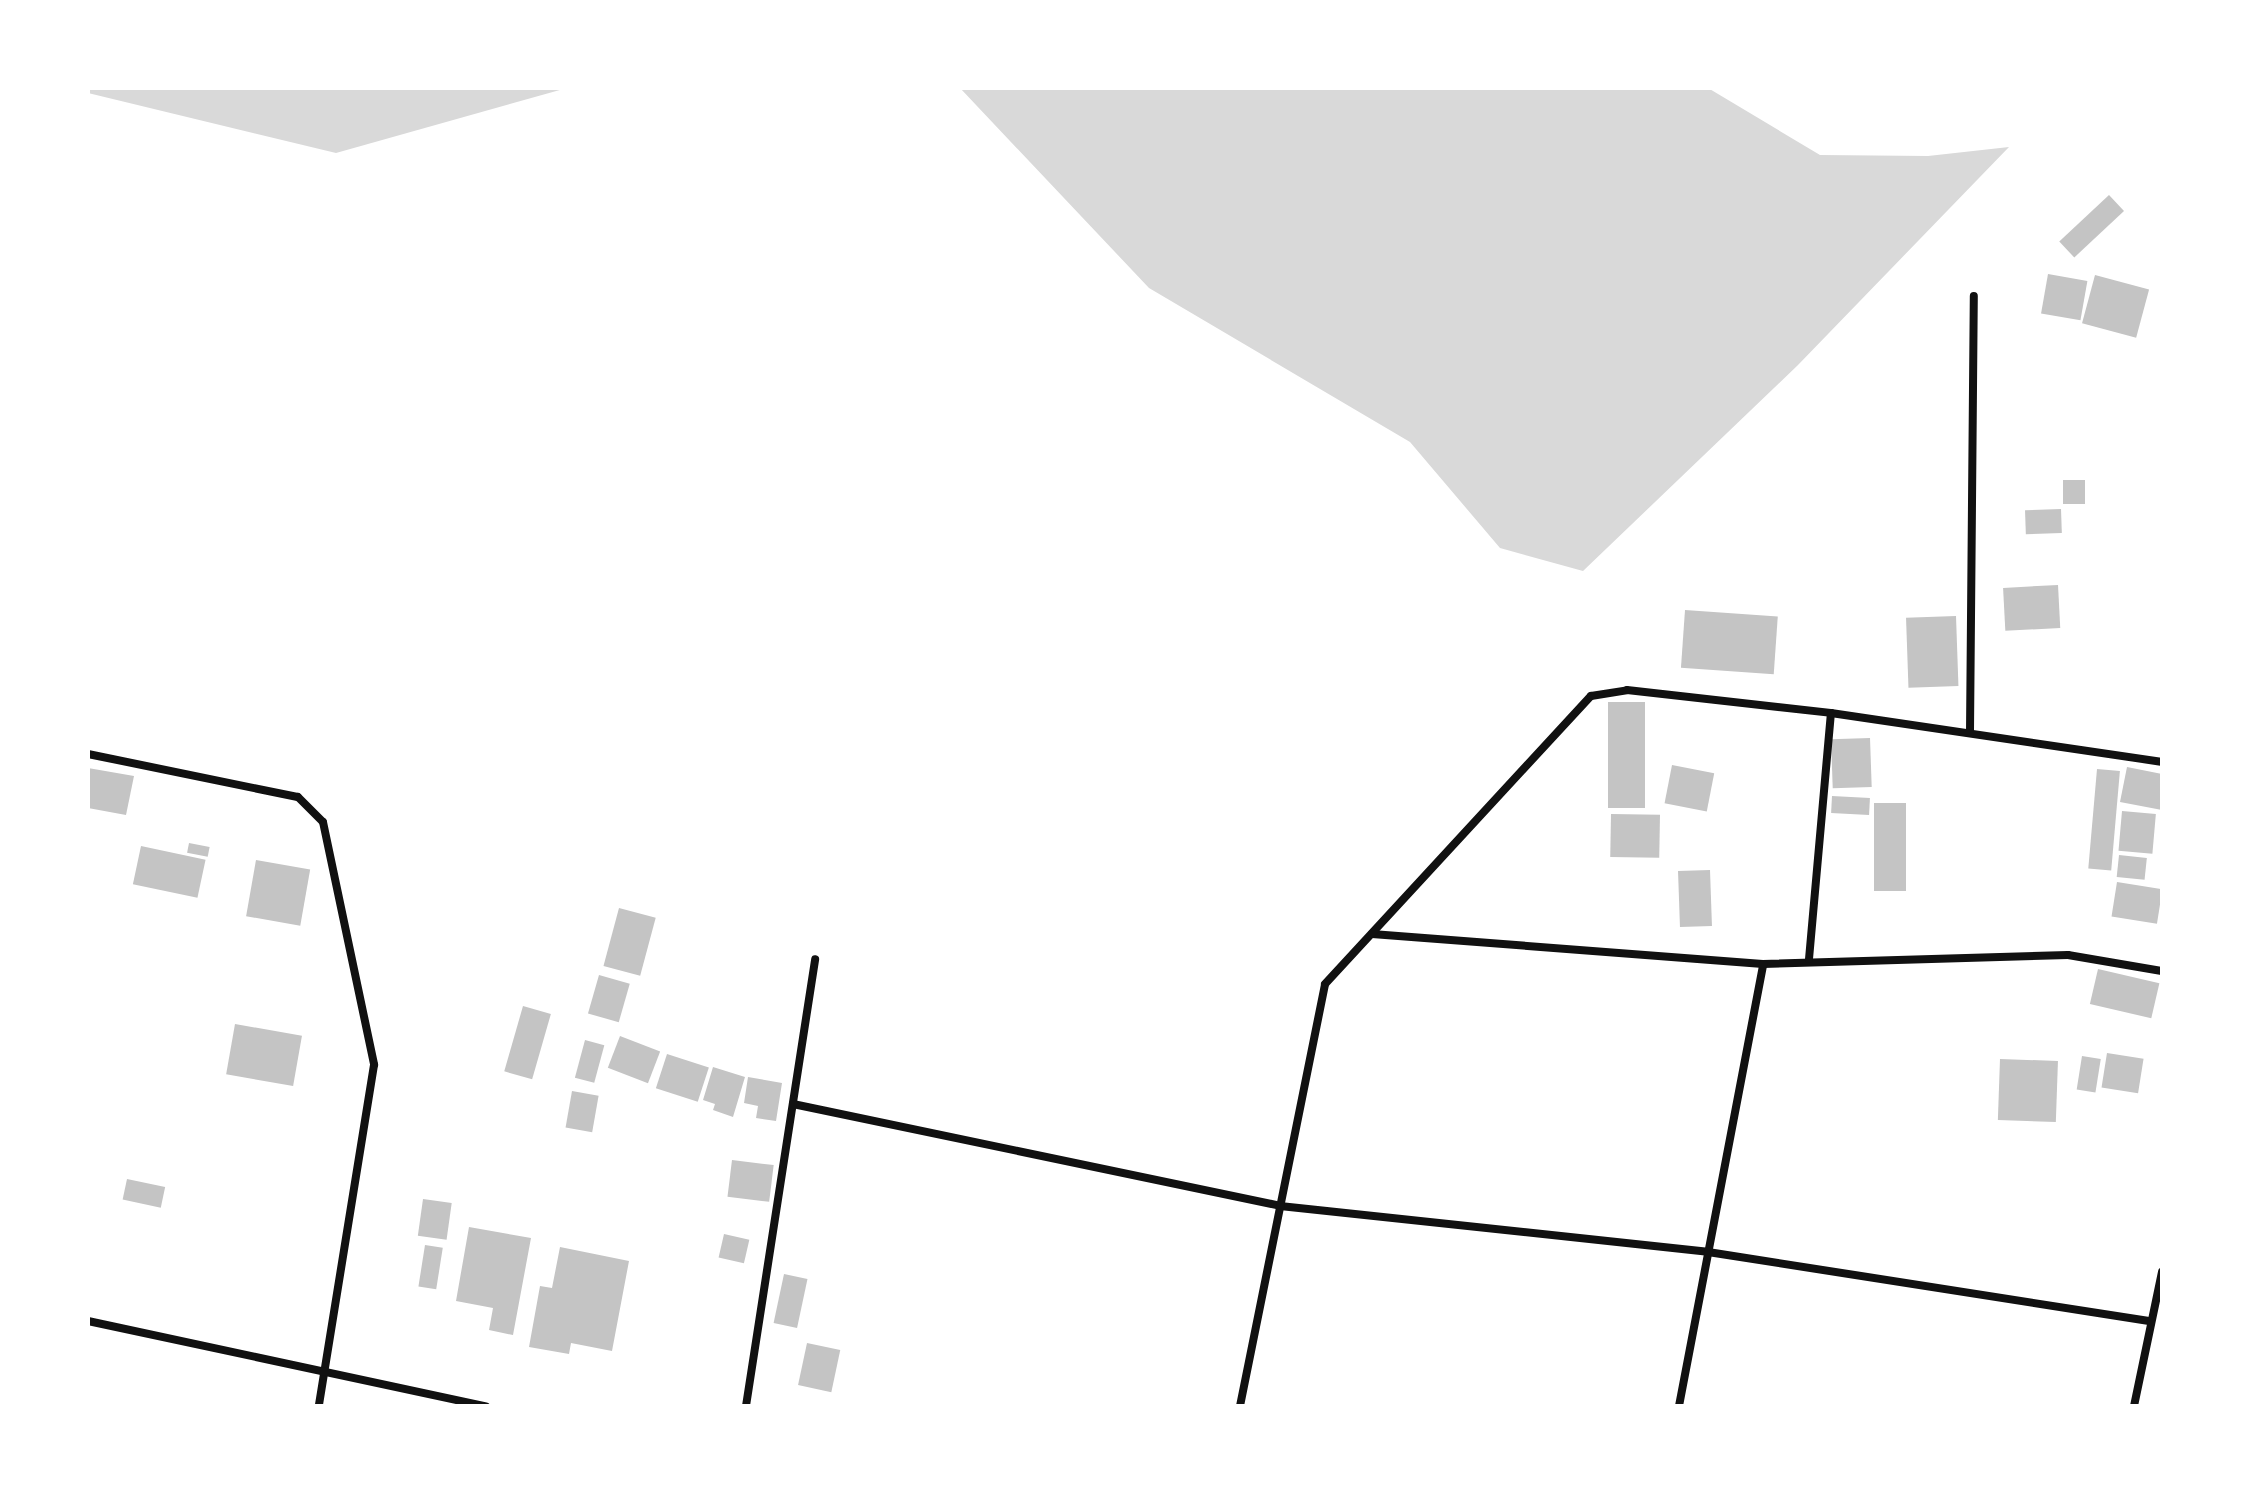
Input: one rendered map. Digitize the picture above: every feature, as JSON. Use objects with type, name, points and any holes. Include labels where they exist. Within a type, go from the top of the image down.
[{"type":"street","points":[[1970,732],[1974,296]]},
{"type":"street","points":[[1240,1406],[1325,984],[1591,696],[1627,690],[1831,713],[2162,762]]},
{"type":"street","points":[[1809,959],[1831,713]]},
{"type":"street","points":[[88,754],[298,797],[323,822],[374,1065],[319,1406]]},
{"type":"street","points":[[1372,934],[1763,964],[1809,959],[2068,955],[2162,971]]},
{"type":"street","points":[[746,1406],[815,959]]},
{"type":"street","points":[[1679,1406],[1763,964]]},
{"type":"street","points":[[793,1104],[1280,1206],[1708,1252],[2151,1321]]},
{"type":"street","points":[[2134,1406],[2162,1272]]},
{"type":"street","points":[[88,1321],[486,1406]]},
{"type":"shaded area","points":[[88,88],[567,88],[336,153],[88,93]]},
{"type":"shaded area","points":[[960,88],[1708,88],[1820,155],[1928,156],[2009,147],[1798,365],[1583,571],[1500,548],[1410,442],[1149,288]]},
{"type":"building","points":[[2109,195],[2124,211],[2074,257],[2059,241]]},
{"type":"building","points":[[2048,274],[2087,281],[2080,320],[2041,313]]},
{"type":"building","points":[[2095,275],[2149,289],[2136,338],[2082,323]]},
{"type":"building","points":[[2063,480],[2085,480],[2085,504],[2063,504]]},
{"type":"building","points":[[2061,509],[2062,533],[2026,534],[2025,510]]},
{"type":"building","points":[[2058,585],[2060,628],[2005,631],[2003,588]]},
{"type":"building","points":[[1685,610],[1778,616],[1774,674],[1681,668]]},
{"type":"building","points":[[1956,616],[1958,686],[1908,688],[1906,618]]},
{"type":"building","points":[[1608,702],[1645,702],[1645,808],[1608,808]]},
{"type":"building","points":[[1870,738],[1872,787],[1833,788],[1831,739]]},
{"type":"building","points":[[1672,765],[1714,773],[1707,811],[1665,803]]},
{"type":"building","points":[[2127,767],[2162,774],[2162,810],[2120,802]]},
{"type":"building","points":[[88,768],[134,776],[126,815],[88,808]]},
{"type":"building","points":[[2097,769],[2120,771],[2111,871],[2088,869]]},
{"type":"building","points":[[1832,796],[1870,798],[1869,815],[1831,813]]},
{"type":"building","points":[[1874,803],[1906,803],[1906,891],[1874,891]]},
{"type":"building","points":[[2122,811],[2156,814],[2152,854],[2119,851]]},
{"type":"building","points":[[1611,814],[1660,815],[1659,858],[1610,857]]},
{"type":"building","points":[[189,843],[210,847],[208,857],[187,853]]},
{"type":"building","points":[[141,846],[206,860],[197,898],[133,884]]},
{"type":"building","points":[[2119,855],[2147,858],[2145,880],[2117,877]]},
{"type":"building","points":[[256,860],[310,870],[300,926],[246,916]]},
{"type":"building","points":[[1710,870],[1712,926],[1680,927],[1678,871]]},
{"type":"building","points":[[2117,882],[2162,889],[2157,924],[2112,917]]},
{"type":"building","points":[[619,908],[656,918],[640,976],[603,966]]},
{"type":"building","points":[[2098,969],[2159,983],[2151,1018],[2090,1004]]},
{"type":"building","points":[[599,975],[630,984],[619,1022],[588,1013]]},
{"type":"building","points":[[523,1006],[551,1014],[532,1079],[504,1071]]},
{"type":"building","points":[[235,1024],[302,1036],[293,1086],[226,1074]]},
{"type":"building","points":[[620,1036],[660,1051],[648,1083],[608,1068]]},
{"type":"building","points":[[585,1040],[604,1045],[594,1083],[575,1078]]},
{"type":"building","points":[[2107,1053],[2144,1059],[2138,1093],[2102,1088]]},
{"type":"building","points":[[667,1054],[709,1068],[698,1102],[656,1088]]},
{"type":"building","points":[[2082,1056],[2101,1059],[2095,1093],[2077,1090]]},
{"type":"building","points":[[2000,1059],[2058,1061],[2056,1122],[1998,1120]]},
{"type":"building","points":[[713,1067],[745,1077],[733,1117],[713,1110],[715,1104],[703,1100]]},
{"type":"building","points":[[748,1077],[782,1083],[776,1121],[756,1118],[758,1106],[744,1103]]},
{"type":"building","points":[[572,1091],[599,1096],[592,1132],[566,1127]]},
{"type":"building","points":[[732,1160],[774,1165],[769,1202],[727,1197]]},
{"type":"building","points":[[127,1179],[165,1187],[161,1208],[123,1200]]},
{"type":"building","points":[[423,1199],[452,1203],[447,1240],[418,1236]]},
{"type":"building","points":[[469,1227],[531,1238],[513,1335],[489,1330],[493,1308],[456,1301]]},
{"type":"building","points":[[724,1234],[749,1240],[744,1263],[719,1257]]},
{"type":"building","points":[[425,1245],[443,1248],[436,1289],[418,1286]]},
{"type":"building","points":[[560,1247],[629,1261],[612,1351],[571,1343],[569,1354],[529,1347],[540,1286],[552,1288]]},
{"type":"building","points":[[784,1274],[807,1279],[797,1328],[774,1323]]},
{"type":"building","points":[[807,1343],[840,1350],[831,1392],[798,1385]]}]
